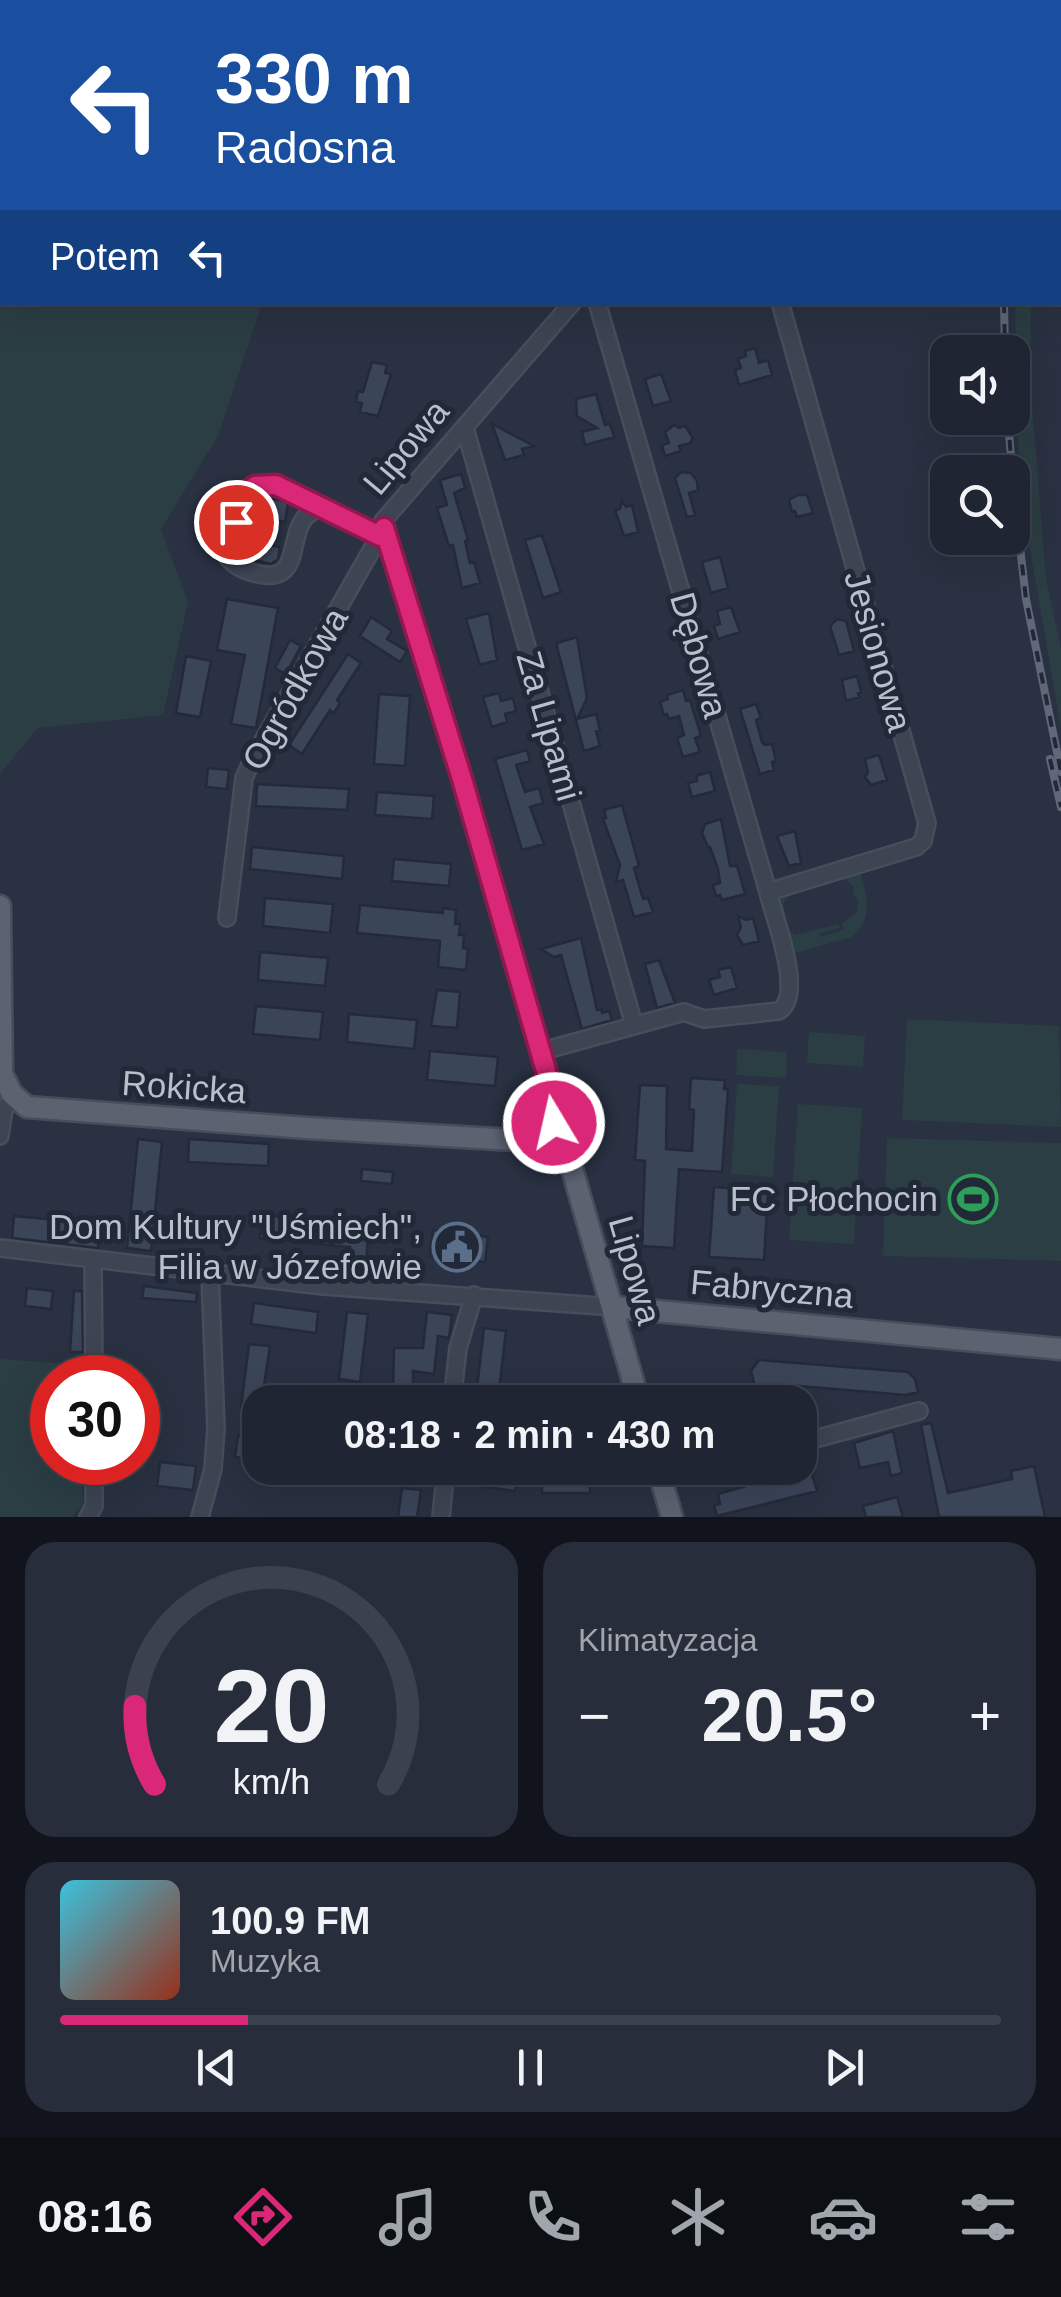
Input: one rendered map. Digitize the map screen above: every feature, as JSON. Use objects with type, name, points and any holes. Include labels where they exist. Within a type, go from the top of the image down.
[{"type":"main road","points":[[0,906],[2,1074],[15,1098]]},
{"type":"main road","name":"Rokicka","points":[[15,1098],[27,1107],[46,1110],[548,1143]]},
{"type":"main road","name":"Lipowa","points":[[548,1143],[558,1148],[571,1166],[635,1385]]},
{"type":"main road","name":"Fabryczna","points":[[614,1307],[1061,1349]]},
{"type":"main road","points":[[663,1485],[672,1517]]},
{"type":"street","name":"Lipowa","points":[[548,1143],[555,1102],[462,779],[382,532],[384,521],[570,305]]},
{"type":"street","name":"Dębowa","points":[[598,305],[790,980],[790,996],[784,1008],[704,1019],[684,1012],[634,1024]]},
{"type":"street","name":"Jesionowa","points":[[768,892],[916,847],[924,841],[927,823],[781,305]]},
{"type":"street","name":"Za Lipami","points":[[464,428],[634,1024]]},
{"type":"street","points":[[322,508],[306,514],[301,521],[291,558],[280,575],[245,570],[227,557],[245,493],[255,486],[276,485],[382,532]]},
{"type":"street","name":"Ogródkowa","points":[[228,918],[244,778],[382,532]]},
{"type":"street","points":[[539,1052],[634,1024]]},
{"type":"street","points":[[0,1136],[4,1109],[15,1098]]},
{"type":"street","name":"Fabryczna","points":[[0,1248],[323,1286],[614,1307]]},
{"type":"street","points":[[93,1261],[94,1355]]},
{"type":"street","points":[[200,1517],[212,1468],[216,1428],[210,1274]]},
{"type":"street","points":[[454,1385],[458,1348],[474,1295]]},
{"type":"street","points":[[817,1438],[919,1411]]},
{"type":"street","points":[[88,1517],[94,1506],[94,1485]]},
{"type":"street","points":[[441,1517],[444,1485]]},
{"type":"green space","points":[[0,305],[261,305],[218,436],[161,529],[188,602],[163,715],[38,728],[0,774]]},
{"type":"green space","points":[[1015,305],[1031,305],[1030,379],[1030,335],[1016,335]]},
{"type":"green space","points":[[1030,379],[1046,579],[1061,649],[1061,728],[1030,549],[1030,455],[1018,455],[1018,435],[1030,435]]},
{"type":"green space","points":[[859,867],[867,904],[859,929],[852,937],[788,955],[776,901],[780,894],[791,892],[783,905],[788,929],[795,935],[838,924],[840,928],[818,934],[819,937],[844,930],[842,923],[857,913],[858,900],[853,894],[854,887],[843,877]]},
{"type":"green space","points":[[907,1019],[1059,1026],[1061,1127],[902,1120]]},
{"type":"green space","points":[[809,1032],[865,1036],[863,1067],[807,1063]]},
{"type":"green space","points":[[737,1049],[787,1052],[786,1078],[736,1075]]},
{"type":"green space","points":[[737,1084],[779,1086],[773,1177],[731,1174]]},
{"type":"green space","points":[[798,1104],[862,1108],[854,1244],[789,1240]]},
{"type":"green space","name":"FC Płochocin","points":[[887,1138],[1061,1143],[1061,1261],[883,1256]]},
{"type":"green space","points":[[0,1359],[30,1361],[30,1485],[83,1485],[83,1505],[72,1517],[0,1517]]},
{"type":"building","points":[[755,348],[759,363],[768,360],[772,375],[739,385],[735,370],[741,368],[738,359]]},
{"type":"building","points":[[372,362],[387,365],[385,373],[391,374],[378,416],[360,412],[362,403],[356,402]]},
{"type":"building","points":[[661,374],[671,401],[653,406],[645,379]]},
{"type":"building","points":[[596,394],[605,425],[610,424],[614,437],[585,445],[582,432],[597,428],[577,416],[576,399]]},
{"type":"building","points":[[492,424],[534,446],[522,449],[524,455],[505,460]]},
{"type":"building","points":[[674,425],[685,426],[693,438],[679,446],[681,451],[665,456],[662,445],[669,443],[665,432]]},
{"type":"building","points":[[681,472],[691,473],[697,481],[698,490],[689,493],[695,515],[687,517],[675,478]]},
{"type":"building","points":[[461,474],[465,488],[454,493],[468,540],[465,541],[470,563],[474,562],[480,583],[462,588],[453,545],[449,546],[437,508],[447,505],[440,480]]},
{"type":"building","points":[[807,495],[813,513],[797,517],[792,512],[789,500]]},
{"type":"building","points":[[261,496],[288,502],[285,522],[251,515],[255,500]]},
{"type":"building","points":[[622,501],[626,507],[632,505],[638,532],[624,536],[615,510],[620,509]]},
{"type":"building","points":[[542,535],[561,592],[543,598],[525,540]]},
{"type":"building","points":[[246,541],[280,547],[278,559],[271,564],[245,558]]},
{"type":"building","points":[[720,557],[728,588],[711,593],[702,562]]},
{"type":"building","points":[[227,599],[278,608],[256,728],[231,724],[245,655],[217,650]]},
{"type":"building","points":[[731,607],[740,632],[718,639],[714,626],[720,624],[717,611]]},
{"type":"building","points":[[489,613],[497,660],[480,665],[466,619]]},
{"type":"building","points":[[371,617],[392,631],[387,639],[407,651],[400,662],[360,636]]},
{"type":"building","points":[[837,619],[846,621],[854,651],[839,655],[830,626]]},
{"type":"building","points":[[577,637],[587,698],[577,719],[596,714],[600,730],[596,731],[600,746],[584,751],[557,647],[557,643]]},
{"type":"building","points":[[290,640],[301,646],[286,674],[275,668]]},
{"type":"building","points":[[348,654],[361,663],[337,700],[340,703],[334,713],[330,710],[302,754],[289,745]]},
{"type":"building","points":[[186,656],[211,661],[200,717],[176,713]]},
{"type":"building","points":[[857,676],[859,697],[846,701],[842,680]]},
{"type":"building","points":[[683,690],[701,736],[695,738],[700,752],[683,757],[677,738],[684,735],[679,716],[669,719],[660,702]]},
{"type":"building","points":[[499,693],[501,701],[513,698],[516,711],[505,714],[507,722],[492,727],[483,697]]},
{"type":"building","points":[[379,694],[410,696],[405,766],[374,764]]},
{"type":"building","points":[[756,704],[762,742],[772,744],[776,761],[772,762],[774,770],[760,774],[740,709]]},
{"type":"building","points":[[527,750],[530,761],[516,765],[525,792],[539,788],[543,803],[530,807],[544,844],[522,850],[495,759]]},
{"type":"building","points":[[879,755],[887,780],[871,785],[865,777],[865,759]]},
{"type":"building","points":[[208,768],[229,770],[227,789],[206,787]]},
{"type":"building","points":[[710,772],[715,791],[692,797],[688,783]]},
{"type":"building","points":[[257,784],[349,789],[347,810],[256,806]]},
{"type":"building","points":[[377,792],[434,796],[432,819],[375,815]]},
{"type":"building","points":[[622,805],[639,866],[634,868],[643,899],[648,898],[653,912],[634,917],[623,880],[616,882],[620,865],[603,819],[604,810]]},
{"type":"building","points":[[721,819],[730,866],[737,866],[745,894],[722,900],[720,895],[716,896],[713,885],[720,883],[718,869],[702,833],[705,824]]},
{"type":"building","points":[[795,831],[801,863],[789,866],[777,836]]},
{"type":"building","points":[[252,847],[344,856],[342,879],[250,869]]},
{"type":"building","points":[[394,859],[451,864],[449,886],[392,881]]},
{"type":"building","points":[[265,898],[333,904],[330,933],[263,926]]},
{"type":"building","points":[[360,905],[443,913],[443,908],[456,910],[455,924],[460,924],[463,948],[468,949],[466,970],[438,967],[440,941],[357,933]]},
{"type":"building","points":[[738,916],[753,918],[759,941],[743,945],[737,935],[741,927]]},
{"type":"building","points":[[581,938],[597,1010],[609,1011],[612,1020],[582,1029],[561,955],[554,957],[541,949]]},
{"type":"building","points":[[260,952],[328,958],[325,986],[258,980]]},
{"type":"building","points":[[659,960],[675,1003],[657,1008],[645,964]]},
{"type":"building","points":[[731,967],[737,988],[714,995],[709,980],[720,977],[718,970]]},
{"type":"building","points":[[437,990],[460,992],[457,1028],[431,1026]]},
{"type":"building","points":[[256,1006],[323,1012],[320,1040],[253,1034]]},
{"type":"building","points":[[349,1014],[417,1020],[414,1049],[347,1042]]},
{"type":"building","points":[[430,1051],[498,1057],[495,1086],[427,1080]]},
{"type":"building","points":[[691,1078],[725,1080],[724,1089],[728,1089],[722,1172],[679,1169],[674,1248],[642,1246],[645,1161],[635,1160],[640,1085],[667,1086],[666,1149],[692,1151]]},
{"type":"building","points":[[138,1139],[162,1142],[151,1251],[127,1248]]},
{"type":"building","points":[[189,1139],[269,1144],[268,1166],[188,1162]]},
{"type":"building","points":[[362,1169],[393,1172],[392,1184],[361,1181]]},
{"type":"building","points":[[714,1187],[768,1191],[764,1260],[709,1257]]},
{"type":"building","points":[[262,1215],[369,1225],[366,1263],[349,1261],[350,1247],[260,1238]]},
{"type":"building","points":[[14,1216],[100,1224],[98,1248],[12,1238]]},
{"type":"building","name":"Dom Kultury \"Uśmiech\", Filia w Józefowie","points":[[433,1230],[488,1237],[485,1262],[462,1260],[462,1264],[452,1262],[452,1258],[430,1256]]},
{"type":"building","points":[[144,1286],[197,1293],[196,1302],[142,1298]]},
{"type":"building","points":[[27,1288],[53,1291],[51,1309],[25,1306]]},
{"type":"building","points":[[74,1291],[82,1291],[83,1352],[70,1352]]},
{"type":"building","points":[[254,1303],[318,1312],[316,1333],[251,1324]]},
{"type":"building","points":[[347,1312],[368,1314],[360,1382],[339,1379]]},
{"type":"building","points":[[427,1312],[452,1315],[449,1338],[438,1336],[434,1374],[413,1371],[413,1385],[393,1385],[394,1348],[423,1348]]},
{"type":"building","points":[[484,1328],[506,1331],[500,1385],[477,1385]]},
{"type":"building","points":[[249,1344],[270,1346],[264,1385],[244,1385]]},
{"type":"building","points":[[759,1360],[908,1372],[915,1379],[918,1392],[906,1395],[817,1385],[755,1385],[751,1371]]},
{"type":"building","points":[[931,1423],[948,1493],[1012,1479],[1011,1471],[1034,1466],[1045,1517],[939,1517],[921,1425]]},
{"type":"building","points":[[893,1431],[902,1473],[891,1476],[888,1462],[860,1468],[854,1443]]},
{"type":"building","points":[[238,1436],[242,1436],[242,1458],[235,1457]]},
{"type":"building","points":[[160,1462],[196,1466],[193,1490],[157,1486]]},
{"type":"building","points":[[471,1485],[516,1485],[515,1491]]},
{"type":"building","points":[[542,1485],[590,1485],[590,1493],[542,1493]]},
{"type":"building","points":[[750,1485],[815,1485],[817,1491],[717,1516],[714,1505],[720,1504],[718,1494]]},
{"type":"building","points":[[402,1488],[421,1490],[417,1517],[398,1517]]},
{"type":"building","points":[[897,1497],[903,1517],[866,1517],[863,1506]]},
{"type":"railway","points":[[1004,305],[1005,335]]},
{"type":"railway","points":[[1009,435],[1011,455]]},
{"type":"railway","points":[[1021,555],[1026,599],[1061,772]]},
{"type":"railway","points":[[1050,759],[1061,807]]},
{"type":"place","name":"FC Płochocin","points":[[973,1199]]},
{"type":"place","name":"Dom Kultury \"Uśmiech\", Filia w Józefowie","points":[[457,1247]]},
{"type":"route","points":[[236,522],[245,493],[265,484],[276,485],[380,536],[384,528],[462,779],[555,1102],[554,1123]]}]
